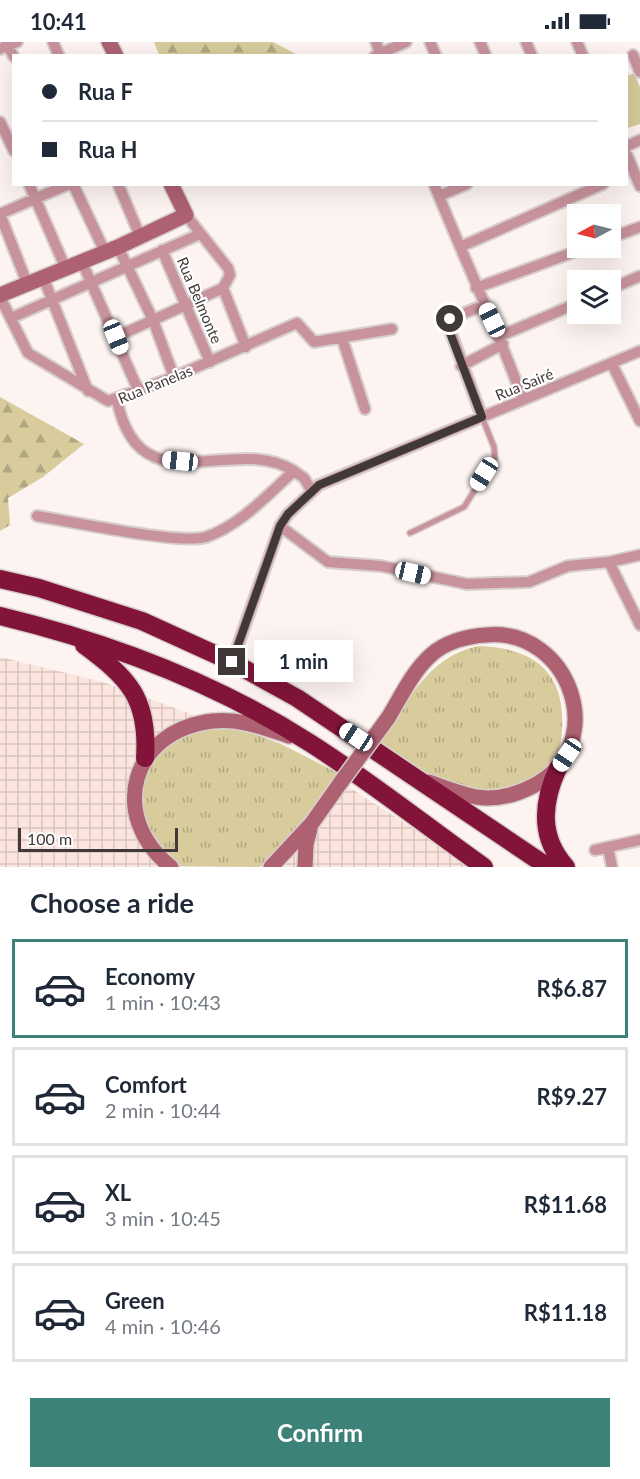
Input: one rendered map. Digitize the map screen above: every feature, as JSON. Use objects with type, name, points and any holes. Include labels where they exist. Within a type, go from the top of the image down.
[{"type":"highway","points":[[0,579],[39,588],[142,621],[232,662],[297,698],[548,867]]},
{"type":"highway","points":[[0,616],[70,635],[142,659],[223,696],[309,742],[484,867]]},
{"type":"highway","points":[[70,635],[108,663],[133,689],[144,716],[145,758]]},
{"type":"highway","points":[[558,768],[549,787],[545,823],[550,846],[566,867]]},
{"type":"main road","points":[[172,186],[186,215]]},
{"type":"main road","name":"Rua Panelas","points":[[0,296],[186,215]]},
{"type":"main road","points":[[271,867],[312,823],[388,718],[416,672],[433,653],[449,643],[479,635],[499,633],[514,637],[543,652],[565,677],[576,717],[574,736],[567,755],[558,768],[541,782],[522,792],[501,797],[479,797],[460,794],[415,776]]},
{"type":"main road","points":[[154,867],[149,846],[138,826],[134,805],[138,776],[145,758],[175,733],[212,721],[252,723],[309,742]]},
{"type":"main road","points":[[304,867],[306,844],[312,823]]},
{"type":"main road","points":[[149,846],[171,867]]},
{"type":"street","points":[[381,54],[406,42]]},
{"type":"street","points":[[633,55],[640,72]]},
{"type":"street","points":[[1,125],[12,147]]},
{"type":"street","points":[[630,172],[640,183]]},
{"type":"street","points":[[30,186],[66,269]]},
{"type":"street","points":[[27,283],[0,214],[66,186]]},
{"type":"street","points":[[72,186],[111,249],[127,264],[153,320],[174,377]]},
{"type":"street","points":[[119,186],[141,236]]},
{"type":"street","points":[[435,186],[476,288],[501,340],[523,400]]},
{"type":"street","points":[[439,196],[462,186]]},
{"type":"street","points":[[460,247],[598,186]]},
{"type":"street","points":[[116,337],[223,288],[229,281],[228,268],[186,215]]},
{"type":"street","points":[[621,234],[640,227]]},
{"type":"street","points":[[11,318],[127,264],[200,234]]},
{"type":"street","name":"Rua Belmonte","points":[[162,250],[210,362]]},
{"type":"street","points":[[476,288],[567,255]]},
{"type":"street","points":[[82,262],[139,392]]},
{"type":"street","points":[[621,284],[640,276]]},
{"type":"street","points":[[43,277],[88,391]]},
{"type":"street","points":[[223,288],[246,347]]},
{"type":"street","name":"Rua Panelas","points":[[0,296],[28,353],[104,401],[117,400],[139,392],[297,323],[314,342],[342,338]]},
{"type":"street","points":[[482,417],[449,330],[450,319],[484,305]]},
{"type":"street","points":[[461,366],[501,340],[567,308]]},
{"type":"street","points":[[365,409],[342,338],[392,329]]},
{"type":"street","name":"Rua Sairé","points":[[315,488],[640,351]]},
{"type":"street","points":[[612,364],[637,409],[640,421]]},
{"type":"street","points":[[117,400],[122,421],[133,442],[151,456],[180,461],[269,460],[294,471],[315,488],[288,514],[280,526],[232,662]]},
{"type":"street","points":[[37,516],[134,532],[200,538],[234,523],[294,471]]},
{"type":"street","points":[[280,526],[328,562],[381,566],[467,584],[529,582],[576,564],[609,562],[640,555]]},
{"type":"street","points":[[609,562],[640,625]]},
{"type":"street","points":[[596,850],[640,840]]},
{"type":"street","points":[[608,847],[612,867]]},
{"type":"lane","points":[[410,533],[464,507],[495,458],[494,447],[482,417]]},
{"type":"shaded area","points":[[0,657],[103,682],[293,751],[473,867],[0,867]]},
{"type":"green space","points":[[154,42],[273,42],[296,54],[159,54]]},
{"type":"green space","points":[[634,73],[640,87],[640,124],[628,128],[628,76]]},
{"type":"green space","points":[[0,397],[84,444],[43,477],[8,498],[10,525],[0,531]]},
{"type":"green space","points":[[479,646],[516,652],[543,667],[552,678],[562,710],[561,743],[555,760],[547,771],[526,783],[481,793],[450,785],[438,779],[414,766],[380,742],[410,696],[433,670],[446,659],[461,651]]},
{"type":"green space","points":[[231,725],[281,744],[342,775],[306,821],[271,860],[259,867],[180,866],[144,833],[139,776],[146,762],[184,733]]},
{"type":"route","points":[[232,662],[280,526],[311,490],[482,417],[449,330],[450,319]]}]
